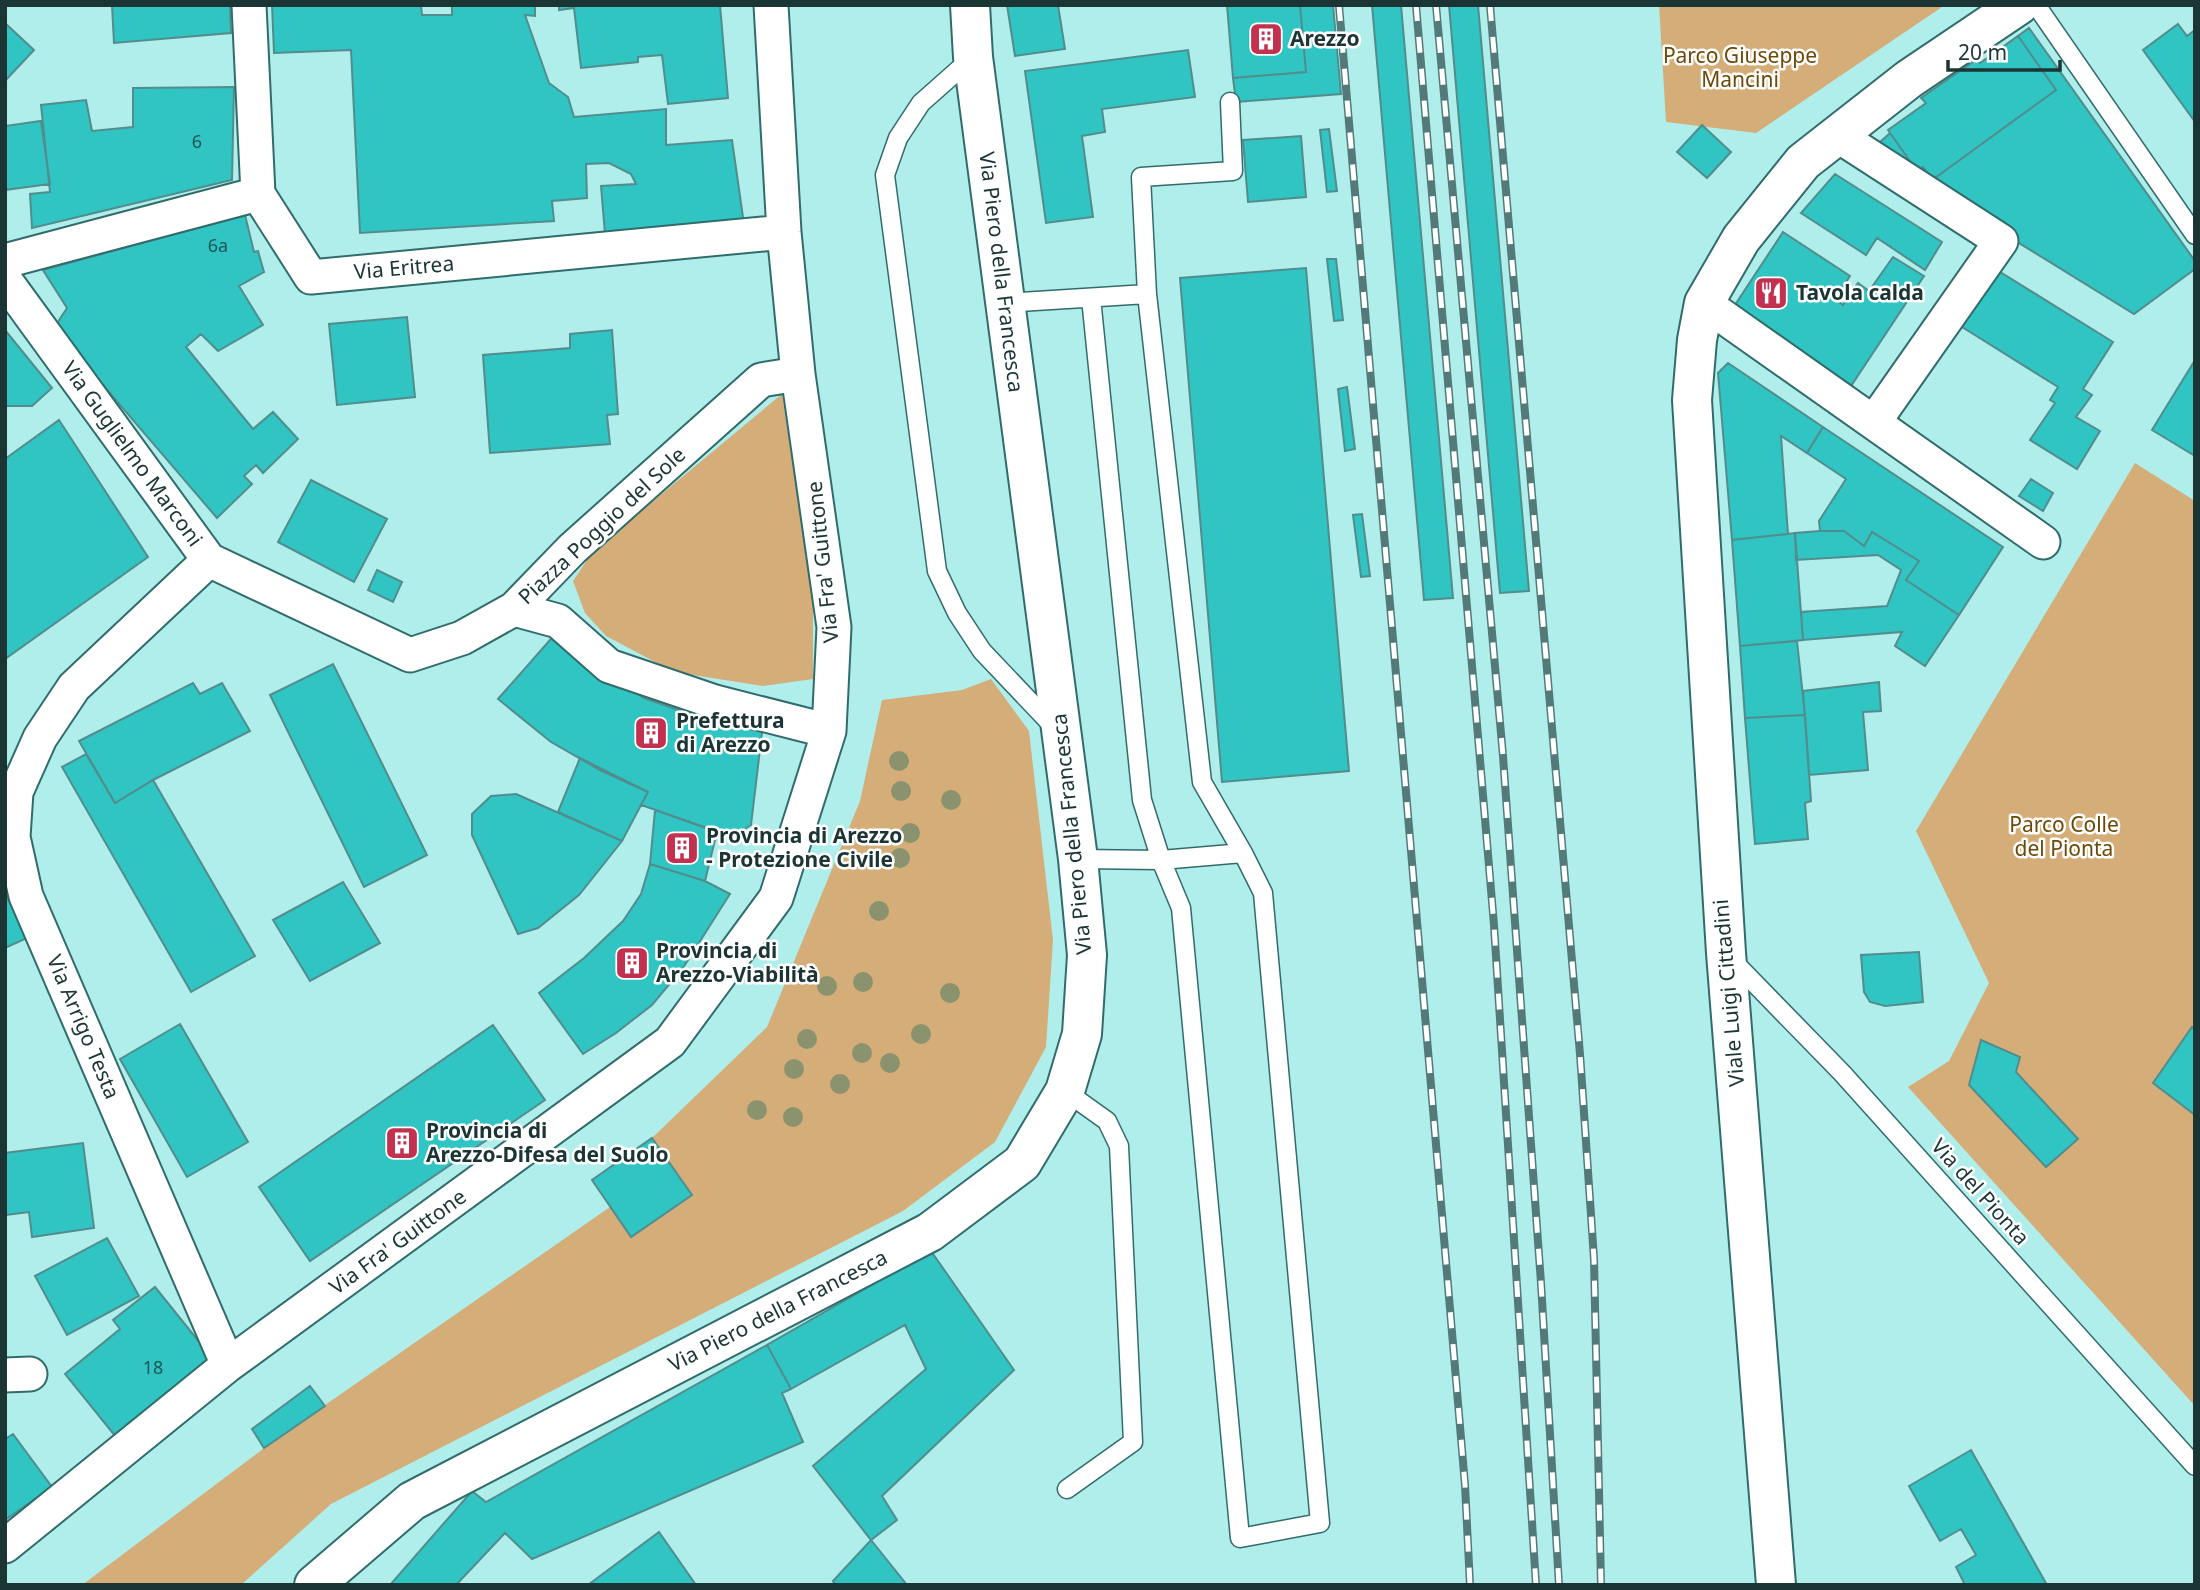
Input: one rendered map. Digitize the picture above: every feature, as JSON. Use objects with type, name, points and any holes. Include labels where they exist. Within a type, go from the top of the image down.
[{"type":"main road","name":"Via Piero della Francesca","points":[[314,1585],[412,1501],[930,1232],[1022,1163],[1065,1091],[1082,1034],[1087,955],[1062,735],[974,57],[970,5]]},
{"type":"main road","points":[[1703,303],[1741,239],[1803,162],[1909,79],[2019,5]]},
{"type":"main road","name":"Viale Luigi Cittadini","points":[[1703,303],[1692,400],[1726,953],[1776,1585]]},
{"type":"street","name":"Via Eritrea","points":[[249,5],[258,194],[311,277],[784,232]]},
{"type":"street","name":"Via Fra' Guittone","points":[[5,1546],[228,1365],[670,1042],[775,898],[829,731],[834,627],[799,374],[784,232],[771,5]]},
{"type":"street","points":[[1837,135],[2001,241],[1874,422]]},
{"type":"street","points":[[5,261],[258,194]]},
{"type":"street","name":"Via Guglielmo Marconi","points":[[5,280],[209,560],[410,655],[462,638],[514,609]]},
{"type":"street","points":[[1703,303],[2043,542]]},
{"type":"street","name":"Piazza Poggio del Sole","points":[[799,374],[761,380],[572,549],[514,609],[558,621],[609,666],[715,702],[829,731]]},
{"type":"street","name":"Via Arrigo Testa","points":[[209,560],[74,687],[40,738],[16,792],[13,837],[26,896],[228,1365]]},
{"type":"lane","points":[[2036,5],[2195,235]]},
{"type":"lane","points":[[974,57],[922,103],[898,138],[885,175],[937,571],[957,612],[982,651],[1062,735]]},
{"type":"lane","points":[[1091,299],[1142,800],[1161,860],[1181,908],[1240,1538],[1320,1523],[1263,894],[1202,782],[1147,294],[1141,177],[1233,171],[1230,102]]},
{"type":"lane","points":[[1005,303],[1147,294]]},
{"type":"lane","points":[[1077,859],[1161,860],[1243,853]]},
{"type":"lane","name":"Via del Pionta","points":[[1726,953],[1842,1073],[2195,1466]]},
{"type":"lane","points":[[1065,1091],[1107,1121],[1119,1146],[1133,1442],[1067,1489]]},
{"type":"green space","name":"Parco Giuseppe Mancini","points":[[1659,5],[1945,5],[1756,133],[1666,122]]},
{"type":"green space","points":[[782,394],[813,593],[813,679],[763,686],[674,672],[606,636],[585,613],[573,581],[593,551]]},
{"type":"green space","name":"Parco Colle del Pionta","points":[[2135,463],[2195,501],[2195,1406],[1908,1087],[1949,1061],[1989,983],[1916,831]]},
{"type":"green space","points":[[991,679],[1029,731],[1053,940],[1046,1047],[995,1142],[903,1211],[331,1504],[241,1585],[82,1585],[279,1437],[610,1207],[631,1237],[692,1195],[652,1138],[767,1027],[860,801],[882,700],[962,690]]},
{"type":"building","points":[[112,5],[230,5],[231,33],[114,43]]},
{"type":"building","points":[[272,5],[421,5],[422,15],[452,15],[452,5],[535,5],[535,16],[525,15],[549,83],[568,97],[574,117],[666,109],[666,145],[732,140],[745,231],[606,246],[601,186],[636,184],[631,174],[609,163],[586,164],[587,198],[552,201],[554,221],[360,233],[351,50],[274,53]]},
{"type":"building","points":[[559,5],[720,5],[728,98],[668,104],[662,55],[638,57],[638,62],[581,68],[574,8],[559,10]]},
{"type":"building","points":[[1007,5],[1058,5],[1065,49],[1015,56]]},
{"type":"building","name":"Arezzo","points":[[1227,5],[1300,5],[1306,72],[1233,78]]},
{"type":"building","points":[[1300,5],[1333,5],[1341,94],[1236,102],[1233,78],[1306,72]]},
{"type":"building","points":[[1372,5],[1401,5],[1453,598],[1424,600]]},
{"type":"building","points":[[1449,5],[1478,5],[1529,591],[1500,593]]},
{"type":"building","points":[[5,23],[34,50],[5,81]]},
{"type":"building","points":[[2178,24],[2187,36],[2195,30],[2195,122],[2143,50]]},
{"type":"building","points":[[2029,28],[2195,261],[2195,269],[2134,314],[1870,151],[1890,133],[1917,171],[1923,167],[1932,180],[2056,90],[2018,36]]},
{"type":"building","points":[[2018,36],[2056,90],[1932,180],[1923,167],[1917,171],[1888,130],[1926,103],[1921,98],[1977,59],[1980,63]]},
{"type":"building","points":[[1188,50],[1195,97],[1102,109],[1105,132],[1082,136],[1093,217],[1046,223],[1025,71]]},
{"type":"building","points":[[234,87],[232,180],[32,228],[30,194],[50,192],[41,105],[86,100],[92,131],[133,127],[133,88]]},
{"type":"building","points":[[41,121],[50,184],[5,190],[5,126]]},
{"type":"building","points":[[1702,125],[1731,152],[1707,178],[1677,152]]},
{"type":"building","points":[[1329,129],[1337,191],[1327,192],[1320,130]]},
{"type":"building","points":[[1301,136],[1306,197],[1248,202],[1243,140]]},
{"type":"building","points":[[1835,174],[1942,242],[1925,270],[1877,238],[1866,255],[1801,213]]},
{"type":"building","points":[[245,215],[254,252],[258,251],[264,272],[239,286],[263,325],[218,351],[201,334],[186,347],[253,429],[273,412],[298,439],[263,473],[256,465],[244,476],[252,484],[217,518],[54,328],[67,308],[43,270]]},
{"type":"building","points":[[1783,232],[1850,276],[1835,299],[1843,305],[1858,283],[1869,291],[1893,257],[1924,276],[1849,389],[1731,311]]},
{"type":"building","points":[[1327,259],[1336,259],[1343,320],[1334,321]]},
{"type":"building","points":[[1306,268],[1349,771],[1222,782],[1180,278]]},
{"type":"building","points":[[1997,270],[2113,342],[2083,389],[2092,395],[2076,417],[2100,431],[2077,469],[2030,440],[2055,403],[2050,400],[2058,387],[1962,327]]},
{"type":"building","points":[[407,317],[415,397],[337,405],[329,324]]},
{"type":"building","points":[[5,330],[52,388],[32,406],[5,406]]},
{"type":"building","points":[[612,330],[618,414],[607,415],[610,444],[490,453],[483,355],[570,348],[570,334]]},
{"type":"building","points":[[2195,360],[2195,456],[2152,430]]},
{"type":"building","points":[[1728,363],[1823,427],[1807,453],[1781,436],[1788,534],[1732,540],[1718,373]]},
{"type":"building","points":[[1347,387],[1355,449],[1345,451],[1338,389]]},
{"type":"building","points":[[59,420],[148,557],[5,659],[5,459]]},
{"type":"building","points":[[1823,427],[2003,547],[1959,615],[1906,580],[1919,561],[1872,532],[1864,546],[1844,531],[1820,531],[1819,521],[1846,479],[1807,453]]},
{"type":"building","points":[[2031,479],[2053,493],[2043,511],[2019,496]]},
{"type":"building","points":[[311,480],[387,519],[354,582],[278,542]]},
{"type":"building","points":[[1362,514],[1370,576],[1361,577],[1353,515]]},
{"type":"building","points":[[1844,531],[1864,546],[1872,532],[1919,561],[1906,580],[1959,615],[1925,666],[1895,646],[1902,632],[1803,640],[1801,612],[1887,606],[1901,570],[1878,555],[1796,560],[1795,533]]},
{"type":"building","points":[[1795,533],[1803,640],[1740,646],[1732,540]]},
{"type":"building","points":[[377,570],[402,582],[393,602],[368,590]]},
{"type":"building","name":"Prefettura di Arezzo","points":[[557,632],[594,666],[644,698],[704,719],[763,724],[751,825],[733,837],[641,805],[648,792],[600,770],[551,742],[498,699]]},
{"type":"building","points":[[1797,641],[1805,715],[1745,718],[1740,646]]},
{"type":"building","points":[[333,664],[427,855],[364,887],[270,695]]},
{"type":"building","points":[[1879,682],[1881,711],[1863,712],[1868,770],[1809,775],[1803,691]]},
{"type":"building","points":[[193,683],[200,694],[222,683],[250,731],[153,780],[115,803],[79,741]]},
{"type":"building","points":[[1805,715],[1811,801],[1805,803],[1808,839],[1755,844],[1745,718]]},
{"type":"building","points":[[86,754],[115,803],[153,780],[255,956],[191,992],[62,767]]},
{"type":"building","points":[[580,758],[648,792],[622,841],[558,812]]},
{"type":"building","points":[[516,794],[622,841],[579,895],[538,928],[518,934],[472,835],[472,814],[491,796]]},
{"type":"building","name":"Provincia di Arezzo - Protezione Civile","points":[[655,810],[717,832],[705,881],[650,864]]},
{"type":"building","name":"Provincia di Arezzo-Viabilità","points":[[650,864],[705,881],[730,894],[683,968],[652,1005],[583,1054],[539,993],[584,958],[623,921],[641,894]]},
{"type":"building","points":[[343,882],[380,943],[310,981],[273,920]]},
{"type":"building","points":[[5,892],[27,938],[5,948]]},
{"type":"building","points":[[1919,952],[1923,1002],[1885,1006],[1870,1002],[1864,992],[1861,955]]},
{"type":"building","points":[[180,1024],[248,1142],[187,1177],[120,1059]]},
{"type":"building","name":"Provincia di Arezzo-Difesa del Suolo","points":[[493,1025],[545,1100],[310,1261],[259,1187]]},
{"type":"building","points":[[2192,1027],[2195,1029],[2195,1115],[2153,1083]]},
{"type":"building","points":[[1981,1040],[2020,1057],[2016,1072],[2078,1139],[2046,1167],[1969,1085]]},
{"type":"building","points":[[652,1138],[692,1195],[631,1237],[592,1180]]},
{"type":"building","points":[[83,1143],[94,1228],[32,1237],[29,1212],[5,1215],[5,1153]]},
{"type":"building","points":[[107,1238],[139,1296],[67,1335],[35,1276]]},
{"type":"building","points":[[931,1251],[1014,1370],[882,1496],[897,1520],[871,1540],[813,1466],[926,1369],[905,1325],[791,1389],[767,1345]]},
{"type":"building","points":[[155,1287],[213,1359],[116,1437],[65,1374],[120,1329],[113,1320]]},
{"type":"building","points":[[767,1345],[791,1389],[782,1393],[803,1442],[532,1559],[505,1533],[456,1585],[390,1585],[472,1491],[486,1502]]},
{"type":"building","points":[[310,1386],[325,1406],[264,1448],[252,1429]]},
{"type":"building","points":[[13,1434],[52,1487],[5,1520],[5,1439]]},
{"type":"building","points":[[1971,1450],[2047,1585],[1965,1585],[1956,1567],[1976,1555],[1961,1529],[1940,1541],[1909,1486]]},
{"type":"building","points":[[659,1532],[696,1585],[588,1585]]},
{"type":"building","points":[[871,1540],[907,1585],[835,1585],[833,1581]]},
{"type":"railway","points":[[1339,5],[1465,1485],[1470,1585]]},
{"type":"railway","points":[[1416,5],[1494,925],[1536,1585]]},
{"type":"railway","points":[[1436,5],[1503,756],[1541,1283],[1559,1585]]},
{"type":"railway","points":[[1490,5],[1580,1054],[1594,1259],[1601,1585]]},
{"type":"place","name":"Arezzo","points":[[1266,39]]},
{"type":"place","name":"Tavola calda","points":[[1771,293]]},
{"type":"place","name":"Prefettura di Arezzo","points":[[651,733]]},
{"type":"place","name":"Provincia di Arezzo - Protezione Civile","points":[[682,848]]},
{"type":"place","name":"Provincia di Arezzo-Viabilità","points":[[632,963]]},
{"type":"place","name":"Provincia di Arezzo-Difesa del Suolo","points":[[402,1143]]}]
